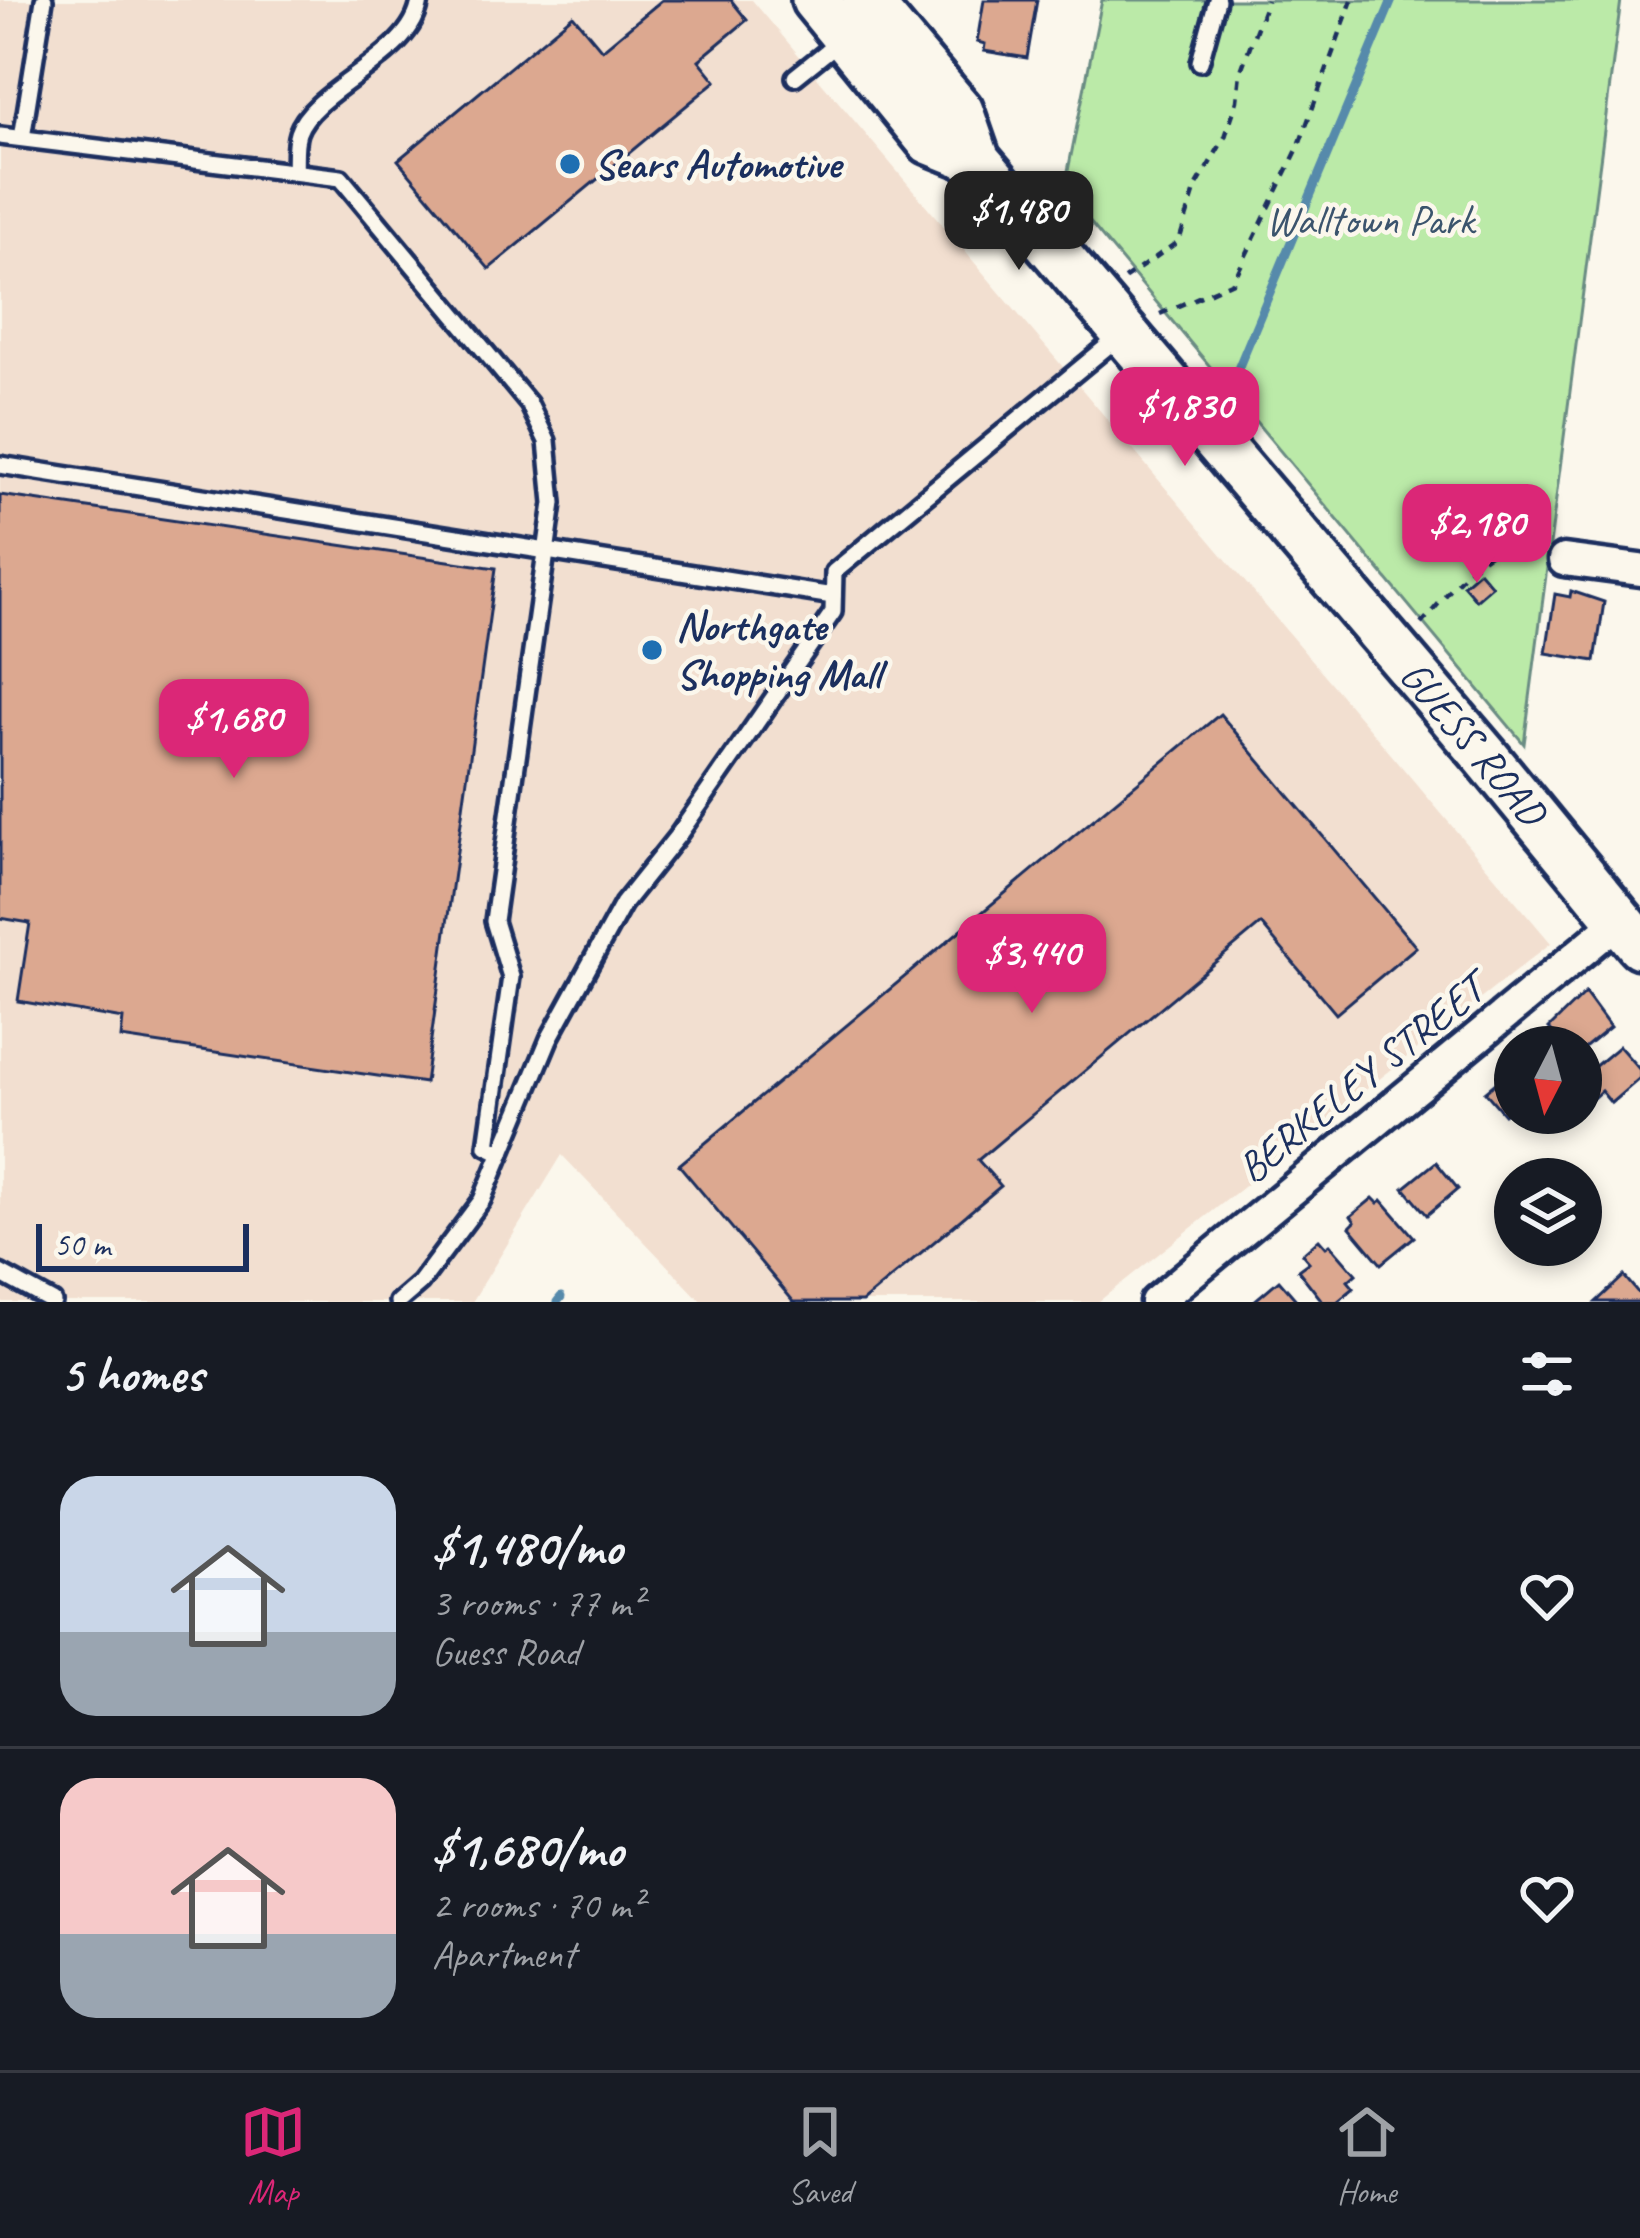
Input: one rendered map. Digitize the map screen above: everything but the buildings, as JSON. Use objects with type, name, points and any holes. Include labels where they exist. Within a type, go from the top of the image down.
[{"type":"main road","name":"GUESS ROAD","points":[[815,0],[856,18],[902,17],[960,111],[977,160],[1630,933]]},
{"type":"main road","name":"GUESS ROAD","points":[[856,18],[930,141],[977,160]]},
{"type":"street","points":[[1551,553],[1640,570]]},
{"type":"street","name":"BERKELEY STREET","points":[[1156,1302],[1630,933]]},
{"type":"lane","points":[[22,138],[44,0]]},
{"type":"lane","points":[[295,172],[298,133],[310,115],[401,39],[419,12],[420,0]]},
{"type":"lane","points":[[1201,62],[1217,0]]},
{"type":"lane","points":[[795,76],[856,18]]},
{"type":"lane","points":[[0,136],[341,178],[529,404],[547,441],[553,503],[494,921],[511,977],[488,1146],[502,1153]]},
{"type":"lane","points":[[398,1302],[420,1283],[482,1200],[549,1039],[623,904],[679,834],[833,612],[834,572],[1110,318]]},
{"type":"lane","points":[[0,465],[833,596]]},
{"type":"lane","points":[[0,1273],[53,1302]]},
{"type":"path","points":[[1110,318],[1179,241],[1196,187],[1225,136],[1240,73],[1267,0]]},
{"type":"path","points":[[1110,318],[1233,282],[1298,148],[1352,0]]},
{"type":"path","points":[[1393,649],[1481,560],[1503,545],[1524,540],[1551,553]]},
{"type":"shaded area","name":"Northgate Shopping Mall","points":[[0,0],[752,0],[1551,943],[1098,1302],[702,1302],[562,1155],[472,1302],[0,1302]]},
{"type":"green space","name":"Walltown Park","points":[[1102,0],[1621,0],[1524,744],[1064,191]]},
{"type":"waterway","points":[[1235,376],[1392,0]]},
{"type":"waterway","points":[[557,1302],[561,1297]]},
{"type":"place","name":"Sears Automotive","points":[[570,164]]},
{"type":"place","name":"Northgate Shopping Mall","points":[[652,650]]}]
